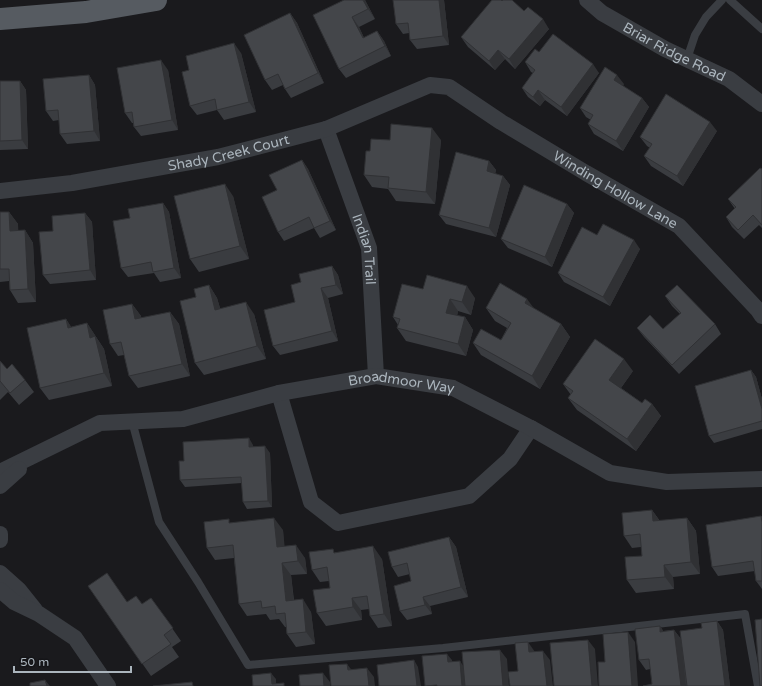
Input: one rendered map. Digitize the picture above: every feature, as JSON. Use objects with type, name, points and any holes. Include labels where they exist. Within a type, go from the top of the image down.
[{"type":"main road","points":[[0,19],[86,12],[156,0]]},
{"type":"street","name":"Briar Ridge Road","points":[[587,0],[602,13],[665,49],[729,79],[762,104]]},
{"type":"street","name":"Shady Creek Court","points":[[0,191],[72,183],[218,157],[326,129],[430,85],[449,87]]},
{"type":"street","name":"Winding Hollow Lane","points":[[449,87],[501,122],[679,226],[762,316]]},
{"type":"street","name":"Indian Trail","points":[[326,129],[369,248],[376,376]]},
{"type":"street","name":"Broadmoor Way","points":[[0,472],[100,423],[183,419],[279,393],[376,376],[452,388],[531,428],[610,473],[667,482],[762,479]]},
{"type":"street","points":[[279,393],[310,502],[338,523],[469,496],[510,459],[531,428]]},
{"type":"street","name":"Broadmoor Way","points":[[0,486],[32,457]]},
{"type":"street","points":[[0,534],[0,540]]},
{"type":"street","points":[[0,573],[19,590],[39,614]]},
{"type":"street","points":[[0,590],[14,602],[39,614],[75,638],[108,686]]},
{"type":"lane","points":[[687,59],[696,35],[706,17],[722,0]]},
{"type":"lane","points":[[730,0],[762,28]]},
{"type":"lane","points":[[132,421],[159,522],[198,582],[248,665],[443,648],[745,614],[758,686]]},
{"type":"building","points":[[344,0],[363,0],[368,9],[352,17],[363,38],[377,31],[385,46],[339,69],[313,15]]},
{"type":"building","points":[[393,0],[439,0],[443,36],[410,40],[408,23],[396,24]]},
{"type":"building","points":[[492,0],[512,0],[524,11],[528,7],[543,19],[509,59],[498,50],[489,61],[461,37]]},
{"type":"building","points":[[290,13],[318,73],[285,89],[278,74],[265,80],[244,35]]},
{"type":"building","points":[[553,34],[593,64],[561,107],[538,90],[533,97],[522,88],[535,70],[525,62],[535,49],[539,52]]},
{"type":"building","points":[[234,43],[249,102],[217,110],[215,99],[190,106],[182,72],[189,70],[186,56]]},
{"type":"building","points":[[161,60],[172,120],[134,127],[132,112],[125,113],[117,68]]},
{"type":"building","points":[[605,67],[617,75],[614,80],[642,98],[616,141],[588,124],[593,115],[580,108]]},
{"type":"building","points":[[89,75],[94,131],[60,134],[58,110],[46,111],[43,79]]},
{"type":"building","points":[[0,81],[20,81],[22,140],[0,141]]},
{"type":"building","points":[[666,94],[710,122],[677,176],[644,156],[652,144],[640,137]]},
{"type":"building","points":[[391,124],[432,128],[426,192],[388,188],[389,177],[364,175],[366,151],[370,151],[371,139],[390,140]]},
{"type":"building","points":[[456,152],[489,161],[487,171],[503,176],[489,228],[439,215]]},
{"type":"building","points":[[302,160],[330,221],[314,228],[309,217],[278,232],[262,197],[277,190],[269,175]]},
{"type":"building","points":[[760,168],[762,169],[762,225],[753,215],[738,230],[726,217],[736,207],[728,199]]},
{"type":"building","points":[[225,184],[240,246],[190,259],[174,196]]},
{"type":"building","points":[[524,185],[567,204],[545,257],[501,239]]},
{"type":"building","points":[[163,203],[174,268],[153,272],[151,262],[121,268],[113,221],[130,218],[128,209]]},
{"type":"building","points":[[0,212],[9,212],[10,231],[25,230],[28,289],[10,290],[9,269],[0,269]]},
{"type":"building","points":[[85,213],[90,270],[43,275],[39,232],[53,231],[52,216]]},
{"type":"building","points":[[603,224],[634,240],[603,297],[558,273],[582,227],[597,235]]},
{"type":"building","points":[[332,266],[336,285],[321,288],[332,331],[273,346],[264,310],[295,302],[291,285],[301,282],[299,274]]},
{"type":"building","points":[[427,275],[467,286],[462,302],[450,299],[446,313],[465,317],[458,344],[397,328],[400,319],[393,317],[402,284],[423,289]]},
{"type":"building","points":[[500,283],[527,299],[525,303],[561,324],[532,376],[473,343],[481,329],[501,340],[511,323],[486,308]]},
{"type":"building","points":[[209,285],[215,310],[246,302],[257,346],[195,363],[180,301],[196,297],[194,289]]},
{"type":"building","points":[[677,285],[715,324],[672,365],[637,328],[650,315],[663,329],[681,313],[665,296]]},
{"type":"building","points":[[132,304],[135,319],[170,312],[182,364],[129,376],[121,342],[110,344],[103,310]]},
{"type":"building","points":[[66,319],[68,328],[87,323],[90,338],[95,336],[104,373],[40,388],[27,328]]},
{"type":"building","points":[[595,339],[624,359],[609,380],[642,403],[645,399],[652,404],[627,439],[568,398],[573,391],[563,384]]},
{"type":"building","points":[[0,361],[7,369],[12,364],[25,380],[10,393],[0,381]]},
{"type":"building","points":[[751,370],[762,409],[762,421],[709,436],[695,386]]},
{"type":"building","points":[[249,438],[249,447],[265,446],[268,501],[243,502],[241,477],[180,480],[179,461],[184,461],[183,442]]},
{"type":"building","points":[[652,510],[653,521],[687,518],[691,562],[664,565],[665,577],[627,580],[625,557],[642,556],[640,534],[624,536],[622,513]]},
{"type":"building","points":[[761,516],[762,581],[756,581],[753,561],[712,567],[706,525]]},
{"type":"building","points":[[274,518],[277,547],[296,545],[298,561],[282,563],[286,601],[303,599],[306,632],[287,634],[285,613],[276,614],[275,606],[262,608],[261,601],[239,604],[233,545],[207,548],[204,522],[229,519],[229,523]]},
{"type":"building","points":[[449,537],[461,587],[423,597],[425,605],[400,611],[394,586],[411,581],[407,563],[392,567],[388,552]]},
{"type":"building","points":[[373,546],[384,614],[370,616],[367,596],[352,598],[353,607],[317,613],[313,590],[330,588],[327,567],[312,570],[309,552],[333,549],[334,553]]},
{"type":"building","points":[[107,573],[127,602],[136,596],[142,604],[151,598],[173,628],[164,635],[171,644],[142,664],[88,586]]},
{"type":"building","points":[[762,619],[762,686],[760,686],[755,620]]},
{"type":"building","points":[[717,621],[725,686],[687,686],[680,631],[702,628],[701,623]]},
{"type":"building","points":[[660,626],[660,632],[674,630],[681,686],[643,686],[652,684],[649,659],[639,660],[635,629]]},
{"type":"building","points":[[628,632],[632,686],[599,686],[598,662],[605,662],[603,634]]},
{"type":"building","points":[[588,640],[592,686],[554,686],[550,643]]},
{"type":"building","points":[[528,642],[529,652],[543,651],[547,686],[510,686],[508,672],[518,671],[515,643]]},
{"type":"building","points":[[500,650],[503,686],[465,686],[462,652]]},
{"type":"building","points":[[447,654],[448,662],[460,661],[462,686],[425,686],[422,656]]},
{"type":"building","points":[[414,660],[417,686],[379,686],[377,665]]},
{"type":"building","points":[[347,664],[348,670],[367,668],[369,686],[331,686],[329,665]]},
{"type":"building","points":[[271,673],[272,684],[284,683],[284,686],[253,686],[252,675]]},
{"type":"building","points":[[323,673],[324,686],[300,686],[299,675]]},
{"type":"building","points":[[45,680],[47,686],[30,686],[30,683]]},
{"type":"building","points":[[192,682],[193,686],[153,686]]}]
